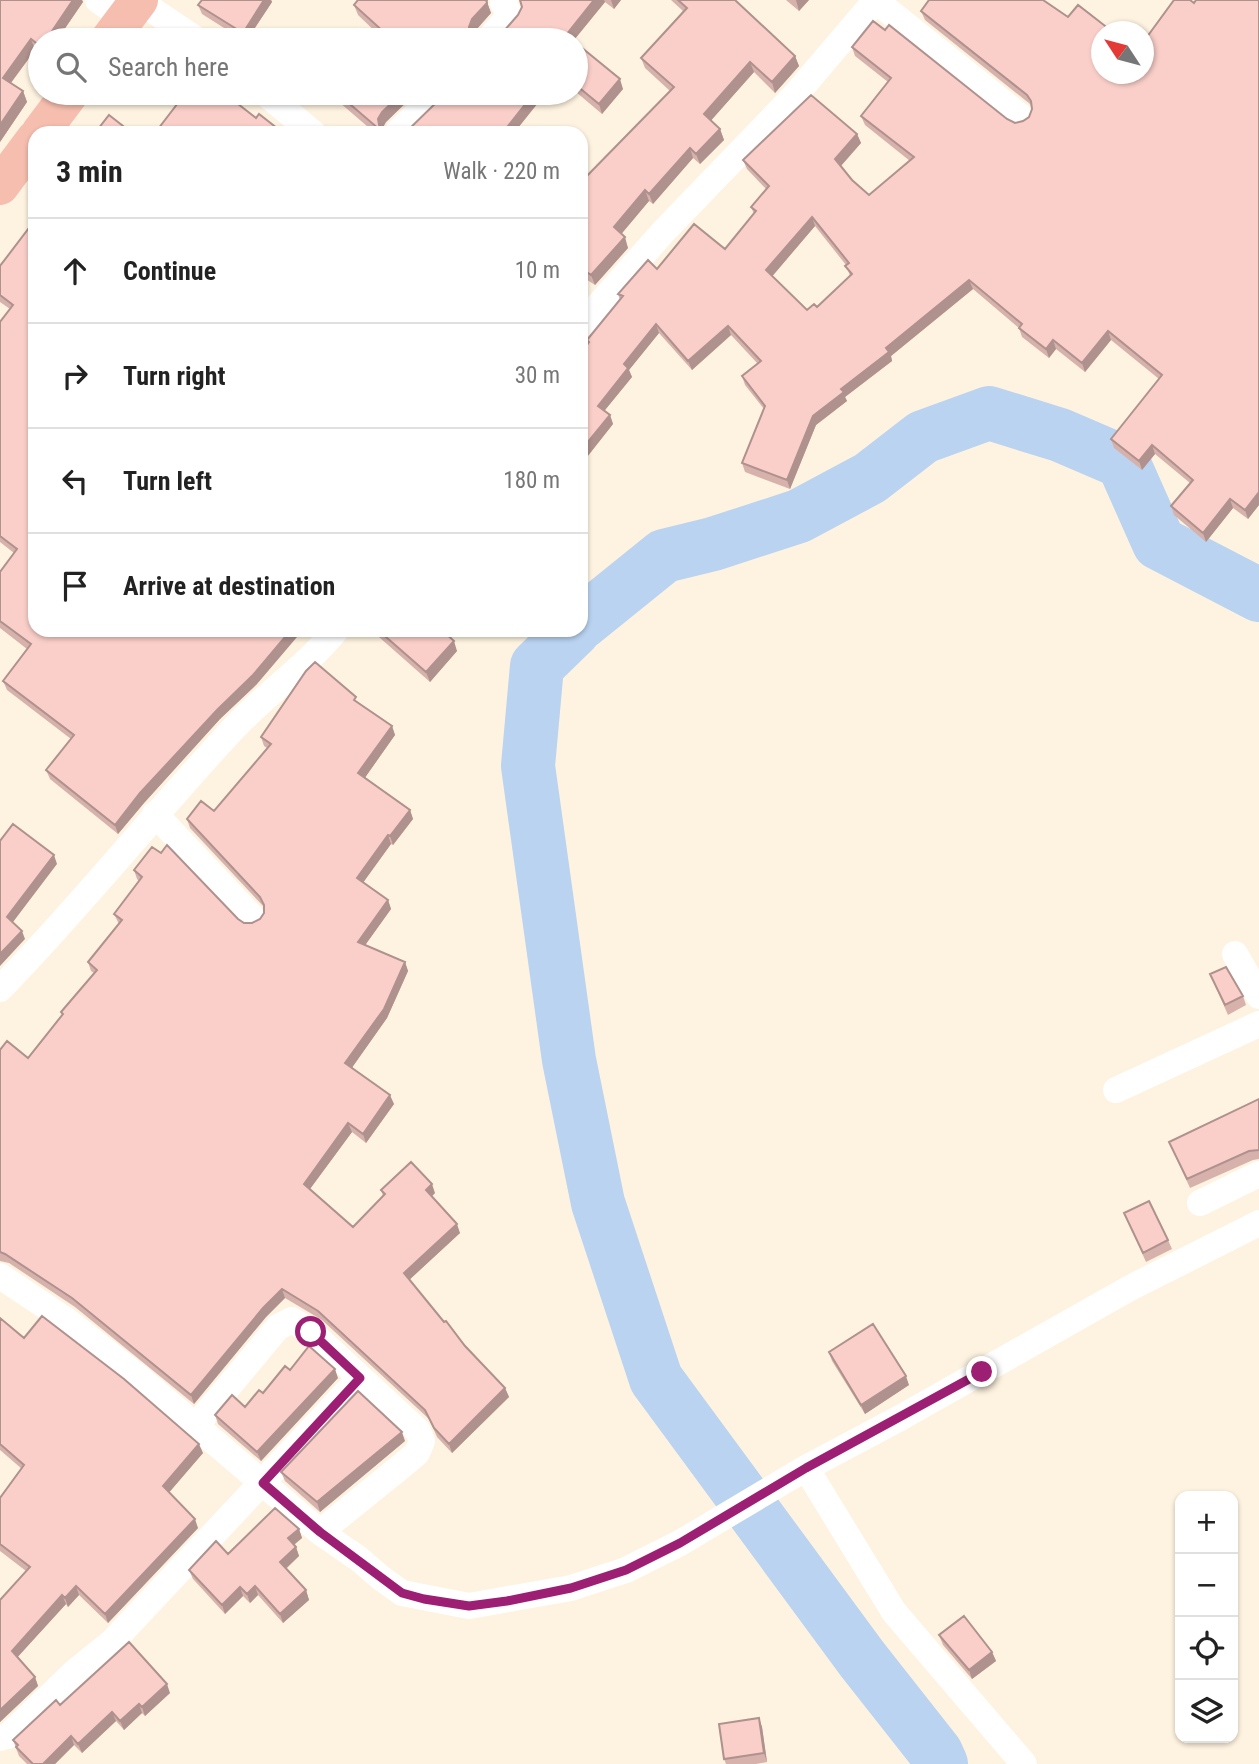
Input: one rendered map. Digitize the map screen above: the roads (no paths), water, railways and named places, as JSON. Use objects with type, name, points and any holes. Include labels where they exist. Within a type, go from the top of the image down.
[{"type":"highway","points":[[45,126],[61,105]]},
{"type":"highway","points":[[0,186],[28,148]]},
{"type":"street","points":[[499,28],[510,16],[503,3],[505,0]]},
{"type":"street","points":[[588,317],[663,232],[796,94],[867,3],[1020,116]]},
{"type":"street","points":[[122,12],[165,28]]},
{"type":"street","points":[[279,105],[305,126]]},
{"type":"street","points":[[404,126],[426,105]]},
{"type":"street","points":[[0,989],[47,940],[234,727],[329,637]]},
{"type":"street","points":[[155,814],[252,917]]},
{"type":"street","points":[[1235,954],[1259,996]]},
{"type":"street","points":[[1116,1090],[1259,1024]]},
{"type":"street","points":[[1200,1203],[1259,1174]]},
{"type":"street","points":[[0,1276],[76,1328],[137,1376],[320,1532],[402,1593],[469,1606],[571,1588],[626,1570],[680,1543],[806,1468],[924,1405],[1130,1288],[1259,1223]]},
{"type":"street","points":[[195,1427],[278,1328],[292,1320],[311,1332],[418,1431],[422,1441],[417,1452],[404,1464],[320,1532]]},
{"type":"street","points":[[0,1738],[8,1736],[77,1670],[113,1642],[360,1378]]},
{"type":"street","points":[[806,1468],[894,1612],[1024,1764]]},
{"type":"waterway","points":[[588,617],[664,556],[713,544],[799,516],[870,478],[923,437],[989,413],[1060,435],[1123,462],[1159,543],[1259,595]]},
{"type":"waterway","points":[[567,637],[537,666],[528,766],[569,1060],[598,1203],[656,1379],[862,1659],[936,1753],[941,1764]]}]
